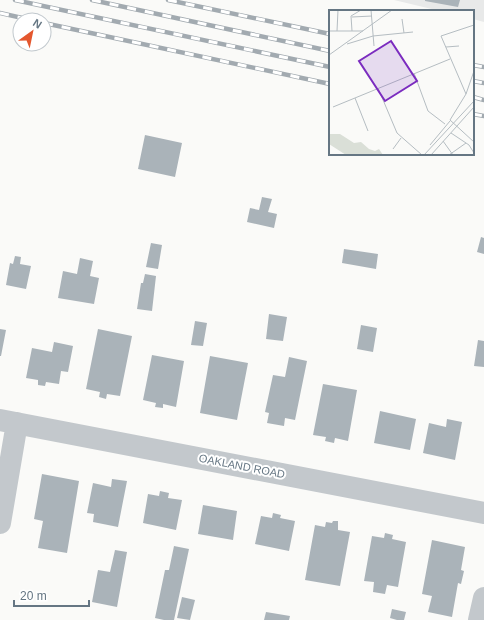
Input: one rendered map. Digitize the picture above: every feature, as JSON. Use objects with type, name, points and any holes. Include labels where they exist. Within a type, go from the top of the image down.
[{"type":"street","name":"OAKLAND ROAD","points":[[9,421],[484,513]]},
{"type":"street","points":[[0,523],[9,421]]},
{"type":"street","points":[[479,620],[484,598]]},
{"type":"shaded area","points":[[394,0],[484,0],[484,22],[474,19],[474,10],[436,10]]},
{"type":"building","points":[[425,0],[460,0],[458,7]]},
{"type":"building","points":[[145,135],[182,143],[175,177],[138,169]]},
{"type":"building","points":[[262,197],[272,199],[268,212],[277,214],[274,228],[247,222],[250,208],[259,210]]},
{"type":"building","points":[[481,237],[484,238],[484,254],[477,252]]},
{"type":"building","points":[[151,243],[162,245],[158,269],[146,267]]},
{"type":"building","points":[[344,249],[378,254],[376,269],[342,263]]},
{"type":"building","points":[[15,256],[21,257],[20,264],[31,266],[26,289],[6,285],[10,263],[13,264]]},
{"type":"building","points":[[80,258],[93,261],[90,276],[99,278],[94,304],[58,298],[63,271],[77,274]]},
{"type":"building","points":[[145,274],[156,276],[152,311],[137,309],[141,283],[143,283]]},
{"type":"building","points":[[269,314],[287,317],[283,341],[266,339]]},
{"type":"building","points":[[195,321],[207,323],[203,346],[191,345]]},
{"type":"building","points":[[361,325],[377,328],[373,352],[357,349]]},
{"type":"building","points":[[0,329],[6,330],[1,356],[0,356]]},
{"type":"building","points":[[98,329],[132,336],[120,396],[107,394],[106,399],[99,397],[100,392],[86,389]]},
{"type":"building","points":[[478,340],[484,341],[484,367],[474,366]]},
{"type":"building","points":[[54,342],[73,346],[68,372],[61,371],[59,384],[46,382],[45,386],[38,385],[38,380],[26,378],[32,348],[52,352]]},
{"type":"building","points":[[152,355],[184,361],[176,407],[163,404],[163,408],[155,407],[156,403],[143,400]]},
{"type":"building","points":[[210,356],[248,363],[237,420],[200,413]]},
{"type":"building","points":[[289,357],[307,361],[295,420],[285,418],[284,426],[267,423],[269,413],[265,412],[273,375],[285,377]]},
{"type":"building","points":[[323,384],[357,390],[348,441],[335,438],[334,443],[325,441],[326,437],[313,435]]},
{"type":"building","points":[[380,411],[416,419],[410,450],[374,443]]},
{"type":"building","points":[[447,419],[462,422],[455,460],[423,453],[429,423],[446,427]]},
{"type":"building","points":[[42,474],[79,481],[67,553],[38,548],[43,521],[34,519]]},
{"type":"building","points":[[112,479],[127,481],[118,527],[93,522],[94,514],[87,513],[93,483],[111,487]]},
{"type":"building","points":[[160,491],[169,493],[168,498],[182,500],[176,530],[143,523],[148,494],[159,496]]},
{"type":"building","points":[[203,505],[237,511],[233,540],[198,534]]},
{"type":"building","points":[[273,513],[281,515],[280,518],[295,521],[289,551],[255,544],[261,516],[272,518]]},
{"type":"building","points":[[333,521],[338,521],[338,530],[350,532],[340,586],[305,580],[315,525],[325,527],[326,522],[332,523]]},
{"type":"building","points":[[385,533],[393,535],[392,539],[406,542],[398,587],[387,585],[385,594],[373,592],[374,582],[364,581],[372,536],[384,538]]},
{"type":"building","points":[[432,540],[465,547],[461,570],[464,571],[461,584],[458,583],[452,617],[428,612],[432,596],[422,594]]},
{"type":"building","points":[[174,546],[189,549],[174,620],[164,620],[155,618],[165,570],[169,570]]},
{"type":"building","points":[[115,550],[127,552],[117,607],[92,602],[98,570],[110,572]]},
{"type":"building","points":[[182,597],[195,600],[190,620],[177,618]]},
{"type":"building","points":[[392,609],[406,612],[404,620],[390,618]]},
{"type":"building","points":[[266,612],[290,616],[289,620],[264,620]]},
{"type":"railway","points":[[15,0],[329,67]]},
{"type":"railway","points":[[92,0],[329,51]]},
{"type":"railway","points":[[168,0],[329,34]]},
{"type":"railway","points":[[0,13],[12,16]]},
{"type":"railway","points":[[52,25],[329,84]]},
{"type":"railway","points":[[474,65],[484,67]]},
{"type":"railway","points":[[474,81],[484,83]]},
{"type":"railway","points":[[474,97],[484,100]]},
{"type":"railway","points":[[474,114],[484,116]]}]
